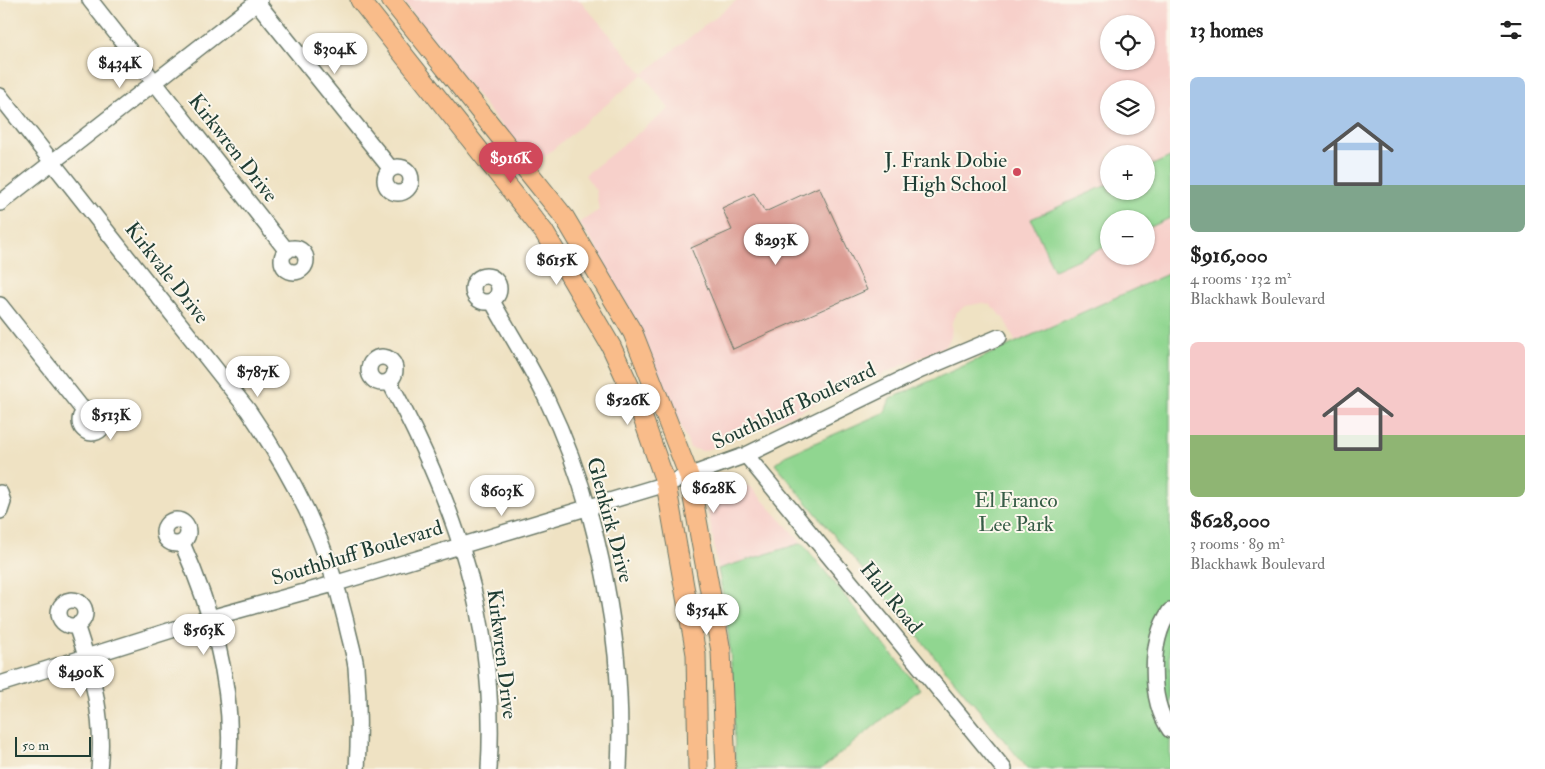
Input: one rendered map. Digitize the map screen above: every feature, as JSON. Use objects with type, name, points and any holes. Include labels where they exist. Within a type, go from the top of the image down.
[{"type":"main road","points":[[360,0],[521,203],[555,249],[610,346],[639,406],[666,484],[696,654],[698,769]]},
{"type":"main road","points":[[391,0],[532,179],[547,195],[577,236],[633,333],[660,397],[689,476],[721,652],[726,769]]},
{"type":"main road","points":[[521,203],[532,179]]},
{"type":"main road","points":[[521,203],[547,195]]},
{"type":"main road","points":[[639,406],[660,397]]},
{"type":"main road","points":[[696,654],[721,652]]},
{"type":"street","name":"Kirkwren Drive","points":[[90,0],[287,251]]},
{"type":"street","points":[[0,203],[258,1],[391,169]]},
{"type":"street","name":"Kirkvale Drive","points":[[0,96],[248,410],[274,448],[313,519],[337,583],[356,665],[359,730],[357,769]]},
{"type":"street","name":"Glenkirk Drive","points":[[492,301],[547,400],[571,457],[602,562],[614,620],[619,694],[619,769]]},
{"type":"street","points":[[0,305],[84,412]]},
{"type":"street","name":"Southbluff Boulevard","points":[[0,684],[87,655],[210,618],[337,583],[689,476],[746,455],[905,378],[999,336]]},
{"type":"street","name":"Kirkwren Drive","points":[[389,381],[430,462],[462,544],[480,617],[488,678],[491,740],[489,769]]},
{"type":"street","name":"Hall Road","points":[[746,455],[1004,769]]},
{"type":"street","points":[[0,493],[3,502],[0,511]]},
{"type":"street","points":[[182,543],[198,579],[221,662],[228,709],[228,769]]},
{"type":"street","points":[[1170,610],[1159,638],[1155,664],[1158,700],[1165,723],[1170,730]]},
{"type":"street","points":[[76,625],[87,655],[100,724],[99,769]]},
{"type":"shaded area","points":[[402,0],[580,0],[643,74],[533,166]]},
{"type":"shaded area","points":[[737,0],[1170,0],[1170,273],[1016,343],[1005,320],[990,304],[982,303],[965,306],[956,313],[952,322],[951,337],[946,346],[766,426],[703,451],[690,448],[640,331],[596,247],[579,223],[599,210],[596,191],[585,175],[669,109],[643,74]]},
{"type":"shaded area","points":[[750,486],[802,543],[718,569],[706,498],[730,488]]},
{"type":"green space","points":[[1170,157],[1170,218],[1155,225],[1155,210],[1100,210],[1100,249],[1054,270],[1031,219],[1100,188],[1100,200],[1155,200],[1155,164]]},
{"type":"green space","name":"El Franco Lee Park","points":[[1170,273],[1170,769],[1028,769],[775,464],[785,456],[885,412],[890,399]]},
{"type":"green space","points":[[802,543],[920,689],[821,769],[735,769],[733,694],[729,644],[718,569]]},
{"type":"building","points":[[819,187],[867,290],[733,349],[691,248],[732,230],[722,208],[754,193],[765,212]]},
{"type":"place","name":"J. Frank Dobie High School","points":[[1017,172]]}]
